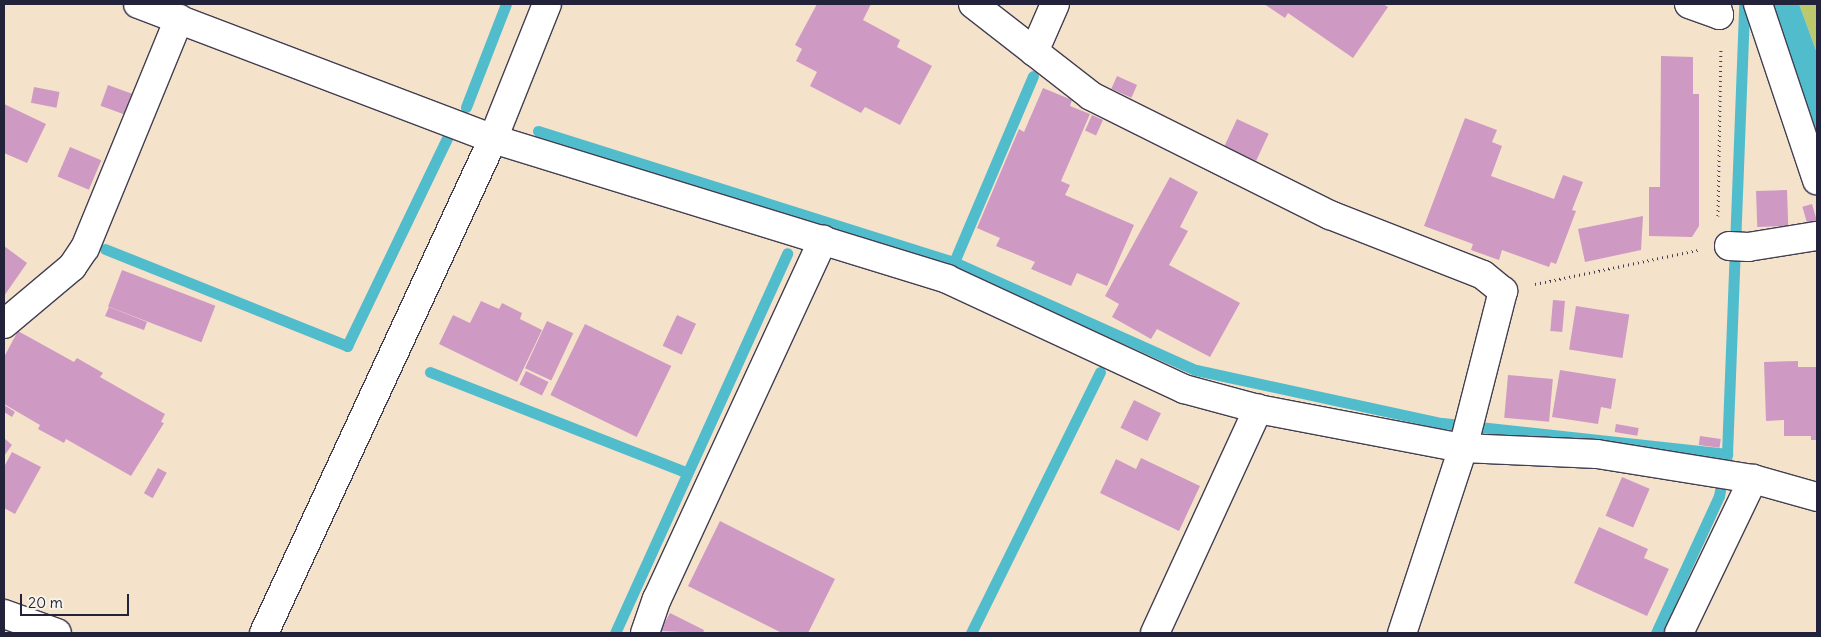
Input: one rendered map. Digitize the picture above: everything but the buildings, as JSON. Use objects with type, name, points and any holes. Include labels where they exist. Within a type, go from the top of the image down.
[{"type":"street","points":[[138,4],[493,139],[947,279],[1184,389],[1258,409],[1467,434],[1734,475],[1817,497]]},
{"type":"street","points":[[264,633],[493,139],[547,4]]},
{"type":"street","points":[[973,4],[1091,96],[1330,215],[1482,275],[1503,291],[1467,434],[1402,633]]},
{"type":"street","points":[[1034,52],[1055,4]]},
{"type":"street","points":[[1689,4],[1718,9]]},
{"type":"street","points":[[1758,4],[1817,180]]},
{"type":"street","points":[[4,324],[72,267],[85,248],[179,19]]},
{"type":"street","points":[[1732,247],[1817,236]]},
{"type":"street","points":[[645,633],[657,599],[823,240]]},
{"type":"street","points":[[1155,633],[1258,409]]},
{"type":"street","points":[[1679,633],[1734,475]]},
{"type":"street","points":[[4,614],[57,633]]},
{"type":"path","points":[[1503,291],[1732,247],[1718,9]]},
{"type":"green space","points":[[1799,4],[1817,4],[1817,53]]},
{"type":"water","points":[[1768,4],[1799,4],[1817,53],[1817,135]]},
{"type":"waterway","points":[[466,107],[506,4]]},
{"type":"waterway","points":[[1656,633],[1719,496],[1727,454],[1744,4]]},
{"type":"waterway","points":[[954,262],[1033,76]]},
{"type":"waterway","points":[[538,131],[954,262],[1196,370],[1442,423],[1727,454]]},
{"type":"waterway","points":[[105,249],[347,346],[449,134]]},
{"type":"waterway","points":[[615,633],[787,253]]},
{"type":"waterway","points":[[430,372],[685,472]]},
{"type":"waterway","points":[[971,633],[1100,372]]}]
